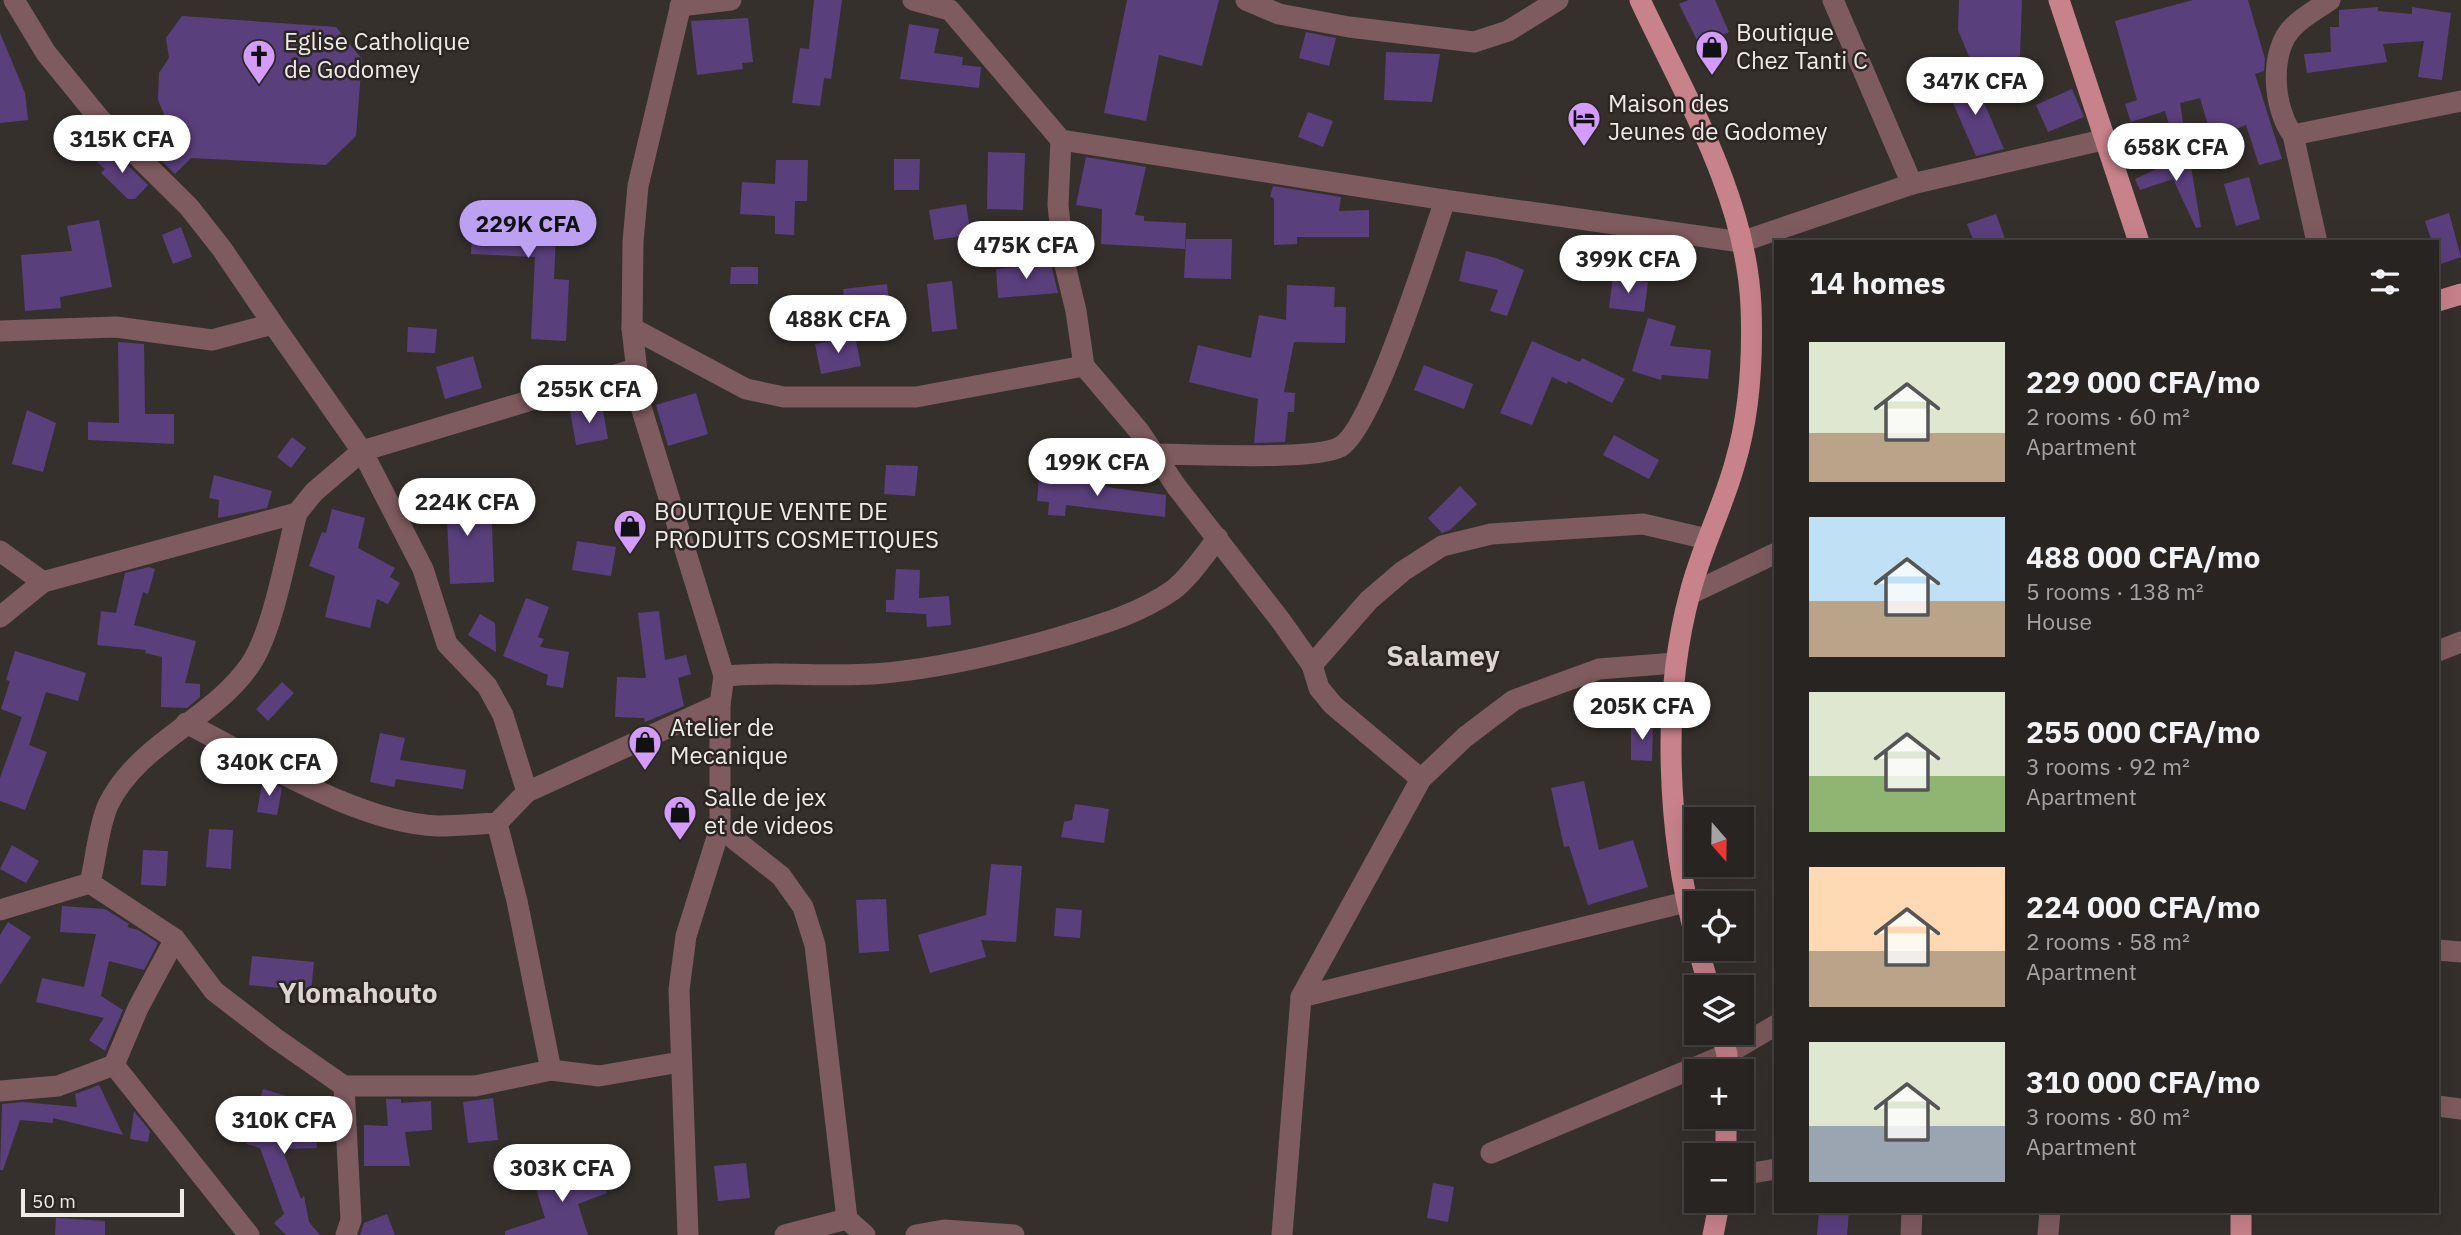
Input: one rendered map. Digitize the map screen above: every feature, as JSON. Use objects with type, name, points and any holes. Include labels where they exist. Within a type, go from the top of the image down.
[{"type":"main road","points":[[1640,0],[1733,205],[1751,304],[1751,384],[1735,465],[1690,594],[1675,663],[1675,837],[1684,891]]},
{"type":"main road","points":[[2059,0],[2138,240]]},
{"type":"main road","points":[[2439,301],[2461,294]]},
{"type":"main road","points":[[1713,1235],[1717,1213]]},
{"type":"main road","points":[[2241,1213],[2241,1235]]},
{"type":"street","points":[[14,0],[46,53],[99,118],[189,207],[222,249],[362,450],[424,569],[447,644],[487,686],[503,715],[527,792]]},
{"type":"street","points":[[688,1235],[679,990],[686,936],[720,828],[720,704],[724,676],[641,407],[632,328],[633,242],[638,186],[681,3],[731,0]]},
{"type":"street","points":[[913,0],[952,5],[1061,140],[1058,205],[1064,261],[1076,311],[1084,366],[1139,431],[1312,665],[1319,688],[1333,705],[1421,779]]},
{"type":"street","points":[[1246,0],[1279,14],[1337,25],[1474,42],[1508,31],[1558,0]]},
{"type":"street","points":[[1833,0],[1912,184]]},
{"type":"street","points":[[2317,240],[2293,135],[2285,125],[2278,91],[2277,56],[2292,27],[2330,0]]},
{"type":"street","points":[[2293,135],[2461,101]]},
{"type":"street","points":[[1061,140],[1445,200],[1741,242],[1912,184],[2107,139]]},
{"type":"street","points":[[1154,454],[1307,454],[1338,449],[1350,439],[1361,423],[1396,340],[1445,200]]},
{"type":"street","points":[[0,331],[116,327],[212,340],[273,324]]},
{"type":"street","points":[[632,328],[746,389],[784,397],[915,397],[1084,366]]},
{"type":"street","points":[[90,883],[107,807],[128,771],[233,687],[252,662],[265,632],[297,513],[314,492],[362,450],[635,369]]},
{"type":"street","points":[[0,617],[43,582],[297,513]]},
{"type":"street","points":[[1312,665],[1369,600],[1403,571],[1442,546],[1491,534],[1643,524],[1707,539]]},
{"type":"street","points":[[724,676],[751,673],[871,674],[962,664],[988,658],[1122,617],[1150,604],[1175,589],[1218,538]]},
{"type":"street","points":[[0,551],[43,582]]},
{"type":"street","points":[[1690,594],[1774,554]]},
{"type":"street","points":[[2439,651],[2461,642]]},
{"type":"street","points":[[1282,1235],[1301,997],[1421,779],[1465,737],[1514,700],[1599,669],[1675,663]]},
{"type":"street","points":[[186,723],[328,796],[381,815],[436,826],[497,823],[527,792],[720,704]]},
{"type":"street","points":[[497,823],[517,901],[551,1070]]},
{"type":"street","points":[[720,828],[781,876],[803,907],[815,945],[847,1219],[865,1235]]},
{"type":"street","points":[[0,910],[90,883]]},
{"type":"street","points":[[90,883],[175,939],[214,990],[275,1038],[344,1086],[475,1086],[551,1070],[599,1076],[680,1062]]},
{"type":"street","points":[[1301,997],[1684,902]]},
{"type":"street","points":[[0,1091],[58,1086],[114,1065],[138,1008],[175,939]]},
{"type":"street","points":[[2439,950],[2461,952]]},
{"type":"street","points":[[1732,1059],[1774,1027]]},
{"type":"street","points":[[114,1065],[248,1235]]},
{"type":"street","points":[[1491,1153],[1684,1079]]},
{"type":"street","points":[[344,1086],[351,1220],[346,1235]]},
{"type":"street","points":[[2439,1107],[2461,1109]]},
{"type":"street","points":[[1754,1173],[1774,1169]]},
{"type":"street","points":[[1910,1235],[1912,1213]]},
{"type":"street","points":[[2048,1235],[2050,1213]]},
{"type":"street","points":[[785,1235],[847,1219]]},
{"type":"street","points":[[916,1235],[944,1230],[1014,1235]]},
{"type":"building","points":[[814,0],[842,0],[831,79],[824,78],[820,106],[792,103],[800,48],[809,49]]},
{"type":"building","points":[[1127,0],[1219,0],[1202,66],[1159,55],[1146,121],[1104,113]]},
{"type":"building","points":[[1689,0],[1715,0],[1729,32],[1700,46],[1679,4]]},
{"type":"building","points":[[1959,0],[2022,0],[2020,56],[1977,76],[1958,30]]},
{"type":"building","points":[[2193,0],[2248,0],[2265,59],[2264,71],[2255,74],[2282,159],[2259,165],[2246,125],[2212,139],[2200,98],[2180,103],[2186,142],[2175,144],[2165,111],[2131,122],[2125,104],[2137,100],[2115,21]]},
{"type":"building","points":[[2378,7],[2378,11],[2412,14],[2412,7],[2451,13],[2442,80],[2418,77],[2424,41],[2383,44],[2387,62],[2307,73],[2304,54],[2331,52],[2330,27],[2339,27],[2339,10]]},
{"type":"building","name":"Eglise Catholique de Godomey","points":[[182,16],[336,27],[362,59],[356,136],[326,165],[191,158],[175,174],[150,150],[165,134],[162,126],[164,114],[158,100],[159,73],[169,58],[166,38]]},
{"type":"building","points":[[748,18],[753,62],[742,63],[743,69],[697,75],[691,21]]},
{"type":"building","points":[[909,24],[939,29],[934,53],[963,57],[962,65],[981,67],[979,88],[900,79]]},
{"type":"building","points":[[1306,32],[1336,38],[1329,66],[1299,58]]},
{"type":"building","points":[[0,33],[25,93],[28,120],[0,123]]},
{"type":"building","points":[[1386,52],[1440,54],[1432,102],[1384,100]]},
{"type":"building","points":[[1972,75],[2004,149],[1976,156],[1946,87]]},
{"type":"building","points":[[2072,89],[2084,117],[2048,132],[2036,105]]},
{"type":"building","points":[[1308,112],[1333,121],[1323,147],[1298,137]]},
{"type":"building","points":[[110,148],[148,185],[135,199],[128,199],[101,173],[105,169],[97,162]]},
{"type":"building","points":[[988,152],[1025,153],[1023,210],[987,209]]},
{"type":"building","points":[[2189,154],[2201,227],[2196,228],[2173,179],[2140,190],[2135,179]]},
{"type":"building","points":[[1086,157],[1146,167],[1135,215],[1144,216],[1144,221],[1186,223],[1185,249],[1101,244],[1102,209],[1076,205]]},
{"type":"building","points":[[894,159],[920,159],[919,190],[894,190]]},
{"type":"building","points":[[776,160],[808,160],[807,201],[795,201],[794,235],[775,234],[775,216],[740,214],[742,182],[775,184]]},
{"type":"building","points":[[2249,177],[2260,219],[2236,226],[2224,184]]},
{"type":"building","points":[[1273,186],[1341,197],[1339,211],[1369,210],[1369,237],[1297,237],[1297,244],[1274,245],[1274,198],[1270,197]]},
{"type":"building","points":[[966,204],[971,235],[934,240],[929,210]]},
{"type":"building","points":[[473,207],[557,211],[554,279],[569,280],[566,341],[531,339],[535,257],[471,254]]},
{"type":"building","points":[[2449,213],[2461,257],[2439,265],[2439,240],[2431,240],[2425,221]]},
{"type":"building","points":[[1996,214],[2005,240],[1973,240],[1967,224]]},
{"type":"building","points":[[99,220],[112,287],[60,297],[61,308],[25,311],[21,255],[72,251],[67,226]]},
{"type":"building","points":[[181,227],[192,257],[173,264],[162,235]]},
{"type":"building","points":[[1186,239],[1232,239],[1231,279],[1184,278]]},
{"type":"building","points":[[1466,251],[1496,258],[1524,270],[1507,316],[1490,311],[1498,290],[1459,281]]},
{"type":"building","points":[[1051,264],[1058,293],[998,298],[996,269]]},
{"type":"building","points":[[731,267],[758,267],[758,284],[730,284]]},
{"type":"building","points":[[1613,277],[1648,282],[1644,312],[1609,308]]},
{"type":"building","points":[[952,281],[957,329],[932,332],[927,284]]},
{"type":"building","points":[[887,284],[891,318],[847,323],[843,289]]},
{"type":"building","points":[[1287,285],[1335,287],[1334,307],[1346,307],[1345,343],[1294,342],[1284,392],[1295,393],[1294,412],[1288,412],[1285,442],[1254,443],[1258,399],[1189,382],[1198,345],[1251,358],[1259,315],[1286,320]]},
{"type":"building","points":[[1648,318],[1676,326],[1670,346],[1711,350],[1708,379],[1662,375],[1661,380],[1632,371]]},
{"type":"building","points":[[408,327],[437,329],[435,353],[407,352]]},
{"type":"building","points":[[855,336],[861,366],[821,374],[815,344]]},
{"type":"building","points":[[1532,341],[1580,362],[1582,358],[1625,379],[1612,403],[1568,381],[1567,384],[1552,377],[1532,425],[1500,413]]},
{"type":"building","points":[[118,342],[144,344],[145,414],[174,414],[174,444],[88,440],[88,422],[119,423]]},
{"type":"building","points":[[473,356],[482,388],[445,399],[436,367]]},
{"type":"building","points":[[1424,365],[1473,384],[1464,409],[1414,390]]},
{"type":"building","points":[[696,393],[708,434],[668,446],[656,405]]},
{"type":"building","points":[[602,405],[608,439],[576,445],[570,410]]},
{"type":"building","points":[[27,410],[56,423],[43,472],[12,464]]},
{"type":"building","points":[[1614,435],[1659,460],[1649,479],[1603,455]]},
{"type":"building","points":[[292,437],[306,448],[291,468],[277,457]]},
{"type":"building","points":[[886,465],[918,466],[915,496],[884,494]]},
{"type":"building","points":[[214,475],[272,491],[267,508],[218,518],[219,500],[209,498]]},
{"type":"building","points":[[1039,477],[1106,483],[1106,487],[1166,495],[1165,517],[1066,505],[1065,516],[1048,515],[1049,502],[1037,501]]},
{"type":"building","points":[[1460,486],[1477,504],[1450,530],[1442,533],[1428,518]]},
{"type":"building","points":[[491,499],[494,582],[450,584],[447,520],[432,523],[426,501]]},
{"type":"building","points":[[332,509],[365,518],[358,548],[395,568],[390,577],[400,583],[388,604],[377,599],[370,628],[325,617],[335,576],[309,566],[322,532],[326,533]]},
{"type":"building","points":[[577,541],[616,547],[611,576],[572,570]]},
{"type":"building","points":[[149,567],[155,569],[148,594],[143,592],[134,625],[196,641],[185,683],[200,684],[200,697],[187,708],[161,707],[162,657],[145,653],[146,650],[97,645],[101,611],[116,613],[125,573]]},
{"type":"building","points":[[896,569],[920,570],[919,598],[949,596],[951,625],[927,627],[926,614],[886,612],[886,600],[894,600]]},
{"type":"building","points":[[526,598],[549,607],[538,637],[544,639],[540,647],[569,652],[563,688],[546,685],[548,675],[503,656]]},
{"type":"building","points":[[659,611],[665,660],[686,655],[691,674],[678,678],[684,706],[645,722],[644,718],[615,717],[617,677],[646,678],[638,613]]},
{"type":"building","points":[[480,614],[495,623],[496,652],[468,635]]},
{"type":"building","points":[[15,651],[86,673],[78,701],[46,692],[29,745],[47,752],[25,810],[0,801],[0,778],[22,717],[1,709],[10,681],[6,680]]},
{"type":"building","points":[[282,682],[294,693],[268,721],[256,709]]},
{"type":"building","points":[[1631,723],[1653,723],[1652,761],[1631,760]]},
{"type":"building","points":[[380,733],[405,738],[400,760],[466,770],[463,789],[396,779],[394,787],[370,782]]},
{"type":"building","points":[[263,779],[282,788],[277,815],[257,812]]},
{"type":"building","points":[[1584,781],[1599,850],[1633,840],[1648,887],[1588,905],[1569,846],[1564,847],[1551,788]]},
{"type":"building","points":[[1075,804],[1109,809],[1104,843],[1061,837],[1064,822],[1072,820]]},
{"type":"building","points":[[209,829],[233,830],[231,869],[206,867]]},
{"type":"building","points":[[12,845],[39,861],[26,883],[0,869]]},
{"type":"building","points":[[143,850],[168,851],[166,886],[141,885]]},
{"type":"building","points":[[991,864],[1022,866],[1016,942],[981,940],[986,957],[930,973],[918,935],[986,915]]},
{"type":"building","points":[[886,899],[889,951],[859,953],[856,900]]},
{"type":"building","points":[[62,906],[105,909],[129,924],[127,927],[138,930],[158,943],[144,970],[109,961],[101,996],[123,1010],[105,1051],[89,1040],[104,1018],[36,1002],[42,978],[84,987],[96,934],[60,932]]},
{"type":"building","points":[[1056,908],[1082,910],[1080,938],[1054,936]]},
{"type":"building","points":[[8,922],[31,937],[0,985],[0,935]]},
{"type":"building","points":[[252,956],[314,962],[311,991],[249,985]]},
{"type":"building","points":[[99,1085],[123,1135],[53,1118],[53,1123],[20,1120],[3,1170],[0,1170],[2,1104],[23,1102],[77,1107],[75,1094]]},
{"type":"building","points":[[263,1089],[293,1098],[286,1119],[316,1118],[317,1148],[282,1149],[301,1199],[304,1196],[309,1222],[320,1235],[286,1235],[274,1223],[284,1214],[260,1148],[246,1144]]},
{"type":"building","points":[[493,1098],[498,1140],[468,1143],[463,1102]]},
{"type":"building","points":[[386,1099],[401,1099],[401,1103],[431,1101],[432,1130],[405,1132],[410,1166],[364,1166],[364,1125],[388,1126]]},
{"type":"building","points":[[134,1111],[150,1131],[148,1142],[130,1139]]},
{"type":"building","points":[[746,1163],[750,1198],[718,1201],[714,1166]]},
{"type":"building","points":[[566,1169],[570,1179],[597,1169],[607,1193],[578,1204],[588,1235],[505,1235],[505,1231],[545,1218],[533,1179]]},
{"type":"building","points":[[1433,1183],[1454,1187],[1448,1222],[1427,1218]]},
{"type":"building","points":[[1819,1213],[1849,1213],[1847,1235],[1817,1235]]},
{"type":"building","points":[[387,1214],[395,1235],[360,1235],[364,1223]]},
{"type":"building","points":[[56,1218],[105,1221],[105,1235],[55,1235]]},
{"type":"place","name":"Boutique Chez Tanti C","points":[[1712,77]]},
{"type":"place","name":"Eglise Catholique de Godomey","points":[[259,86]]},
{"type":"place","name":"Maison des Jeunes de Godomey","points":[[1584,148]]},
{"type":"place","name":"BOUTIQUE VENTE DE PRODUITS COSMETIQUES","points":[[630,556]]},
{"type":"place","name":"Atelier de Mecanique","points":[[645,772]]},
{"type":"place","name":"Salle de jex et de videos","points":[[680,842]]},
{"type":"district","name":"Salamey","points":[[1443,656]]},
{"type":"district","name":"Ylomahouto","points":[[358,993]]}]
